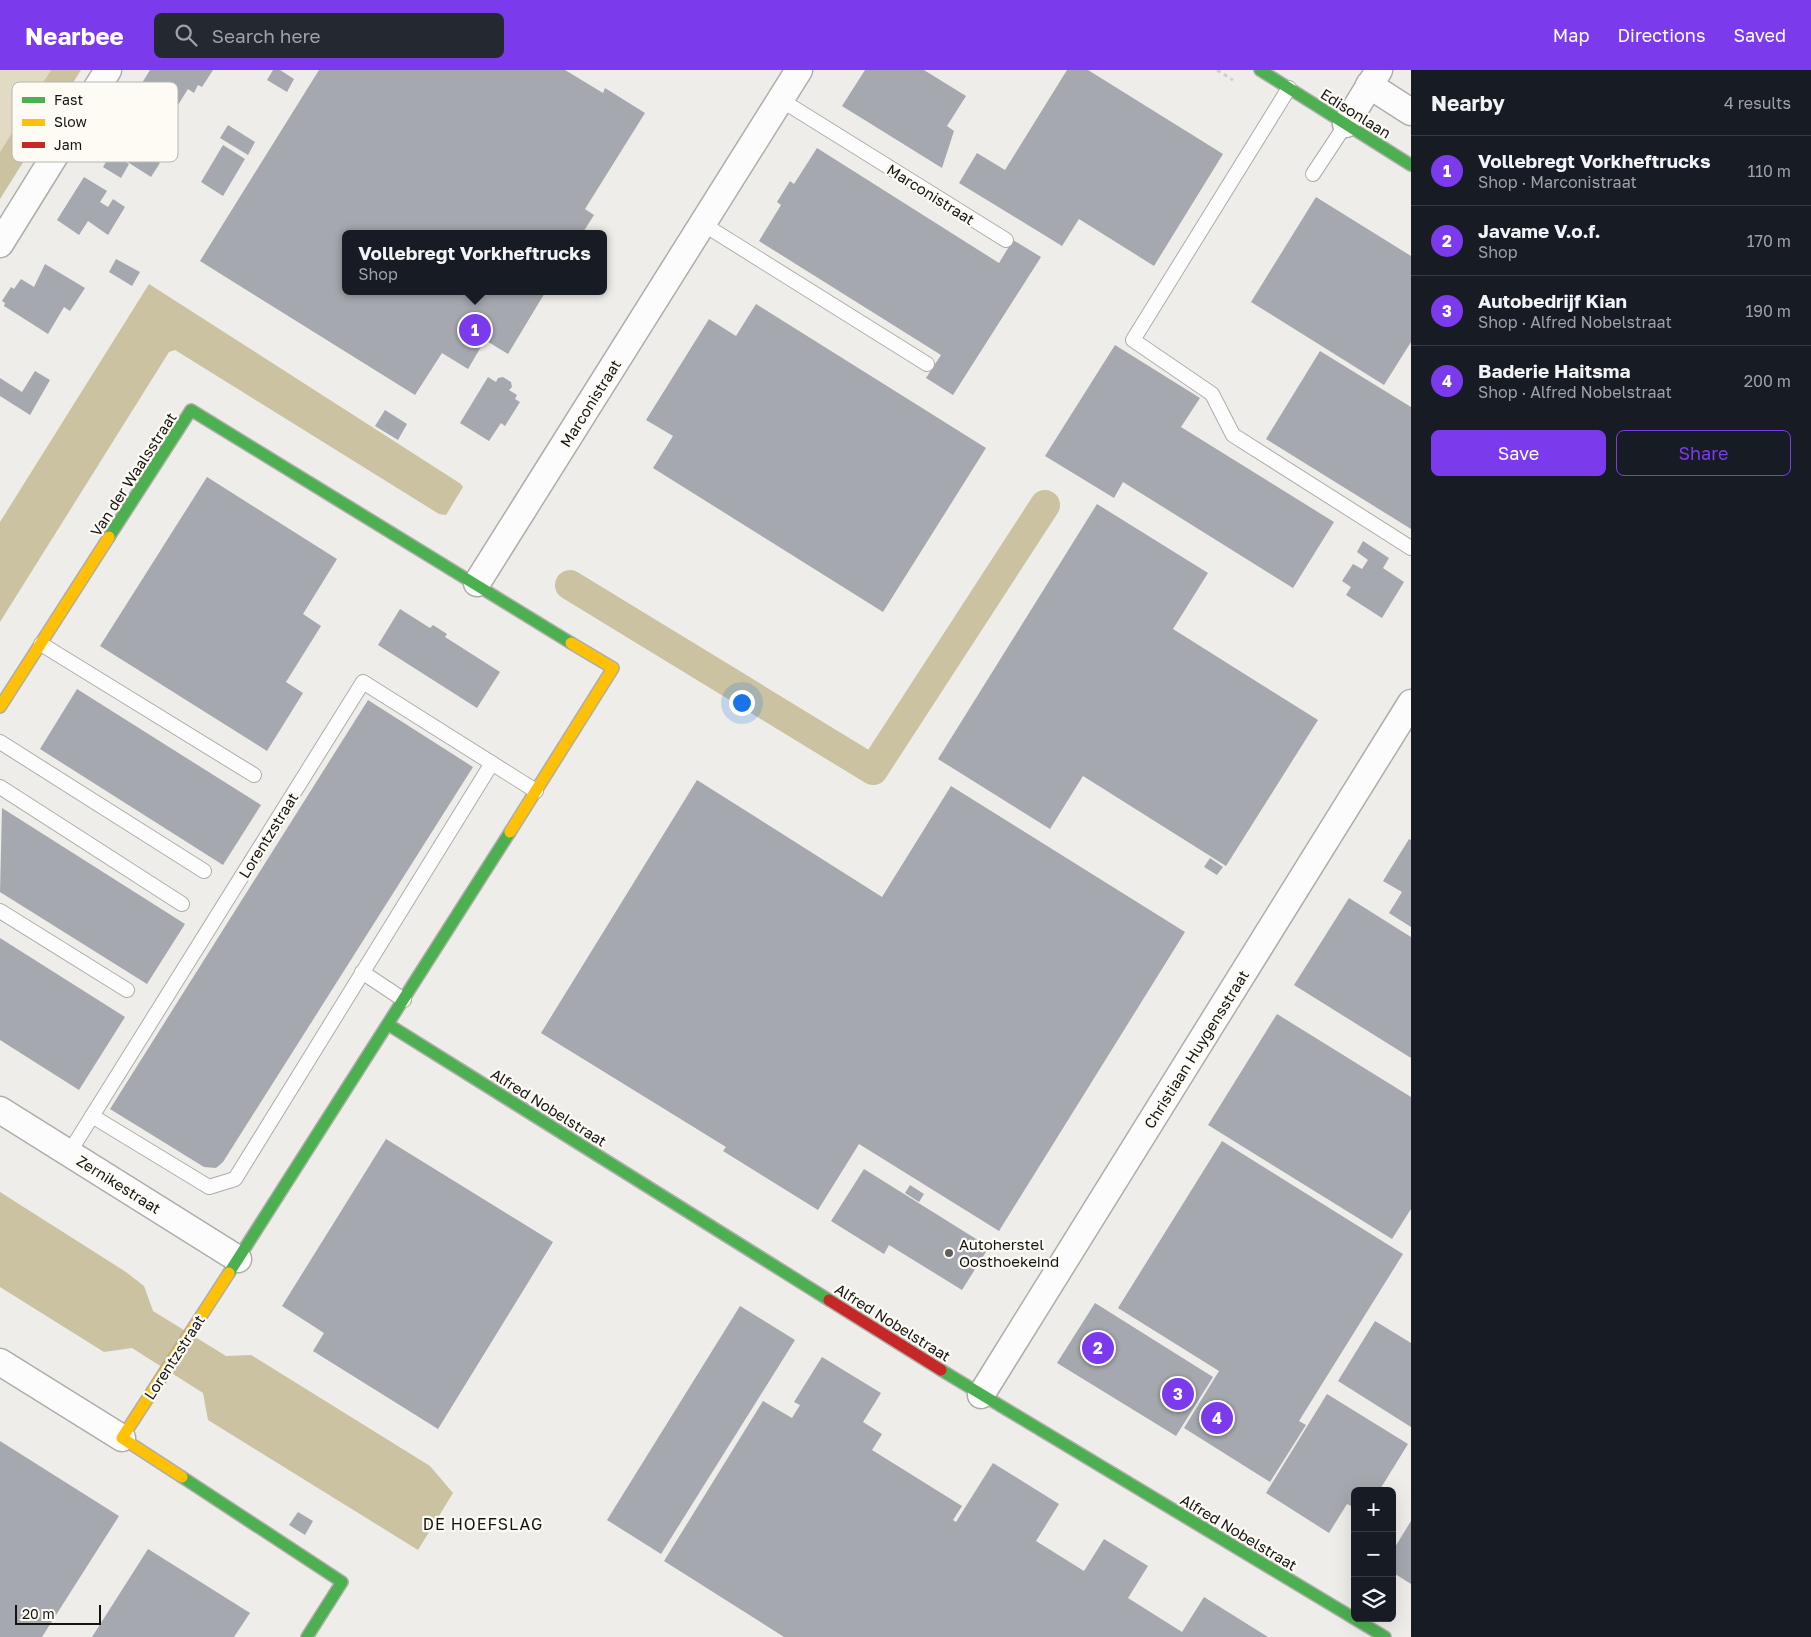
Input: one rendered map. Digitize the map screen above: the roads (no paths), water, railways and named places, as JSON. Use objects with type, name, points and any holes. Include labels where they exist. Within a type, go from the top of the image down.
[{"type":"street","points":[[101,82],[108,70]]},
{"type":"street","name":"Marconistraat","points":[[477,583],[799,70]]},
{"type":"street","name":"Edisonlaan","points":[[1260,70],[1411,165]]},
{"type":"street","points":[[1346,124],[1374,78],[1411,112]]},
{"type":"street","points":[[0,244],[51,162]]},
{"type":"street","name":"Van der Waalsstraat","points":[[0,707],[191,410],[477,583]]},
{"type":"street","name":"Lorentzstraat","points":[[122,1438],[389,1025],[613,668],[477,583]]},
{"type":"street","name":"Christiaan Huygensstraat","points":[[981,1395],[1411,703]]},
{"type":"street","name":"Alfred Nobelstraat","points":[[389,1025],[981,1395],[1385,1637]]},
{"type":"street","name":"Zernikestraat","points":[[0,1110],[238,1259]]},
{"type":"street","points":[[0,1362],[122,1438],[342,1582],[306,1637]]},
{"type":"lane","points":[[1289,88],[1133,340],[1212,394],[1233,435],[1411,548]]},
{"type":"lane","name":"Marconistraat","points":[[780,100],[1006,240]]},
{"type":"lane","points":[[1313,174],[1346,124]]},
{"type":"lane","points":[[703,224],[928,364]]},
{"type":"lane","points":[[41,644],[254,775]]},
{"type":"lane","name":"Lorentzstraat","points":[[69,1153],[364,682],[536,790]]},
{"type":"lane","points":[[0,742],[204,872]]},
{"type":"lane","points":[[92,1116],[209,1187],[234,1179],[492,763]]},
{"type":"lane","points":[[0,787],[182,904]]},
{"type":"lane","points":[[0,911],[127,990]]},
{"type":"lane","points":[[362,972],[404,1000]]},
{"type":"waterway","points":[[570,585],[873,770],[1045,505]]},
{"type":"place","name":"Vollebregt Vorkheftrucks","points":[[475,330]]},
{"type":"place","name":"Autoherstel Oosthoekeind","points":[[949,1253]]},
{"type":"place","name":"Javame V.o.f.","points":[[1098,1348]]},
{"type":"place","name":"Autobedrijf Kian","points":[[1178,1394]]},
{"type":"place","name":"Baderie Haitsma","points":[[1217,1418]]},
{"type":"district","name":"DE HOEFSLAG","points":[[483,1524]]}]
